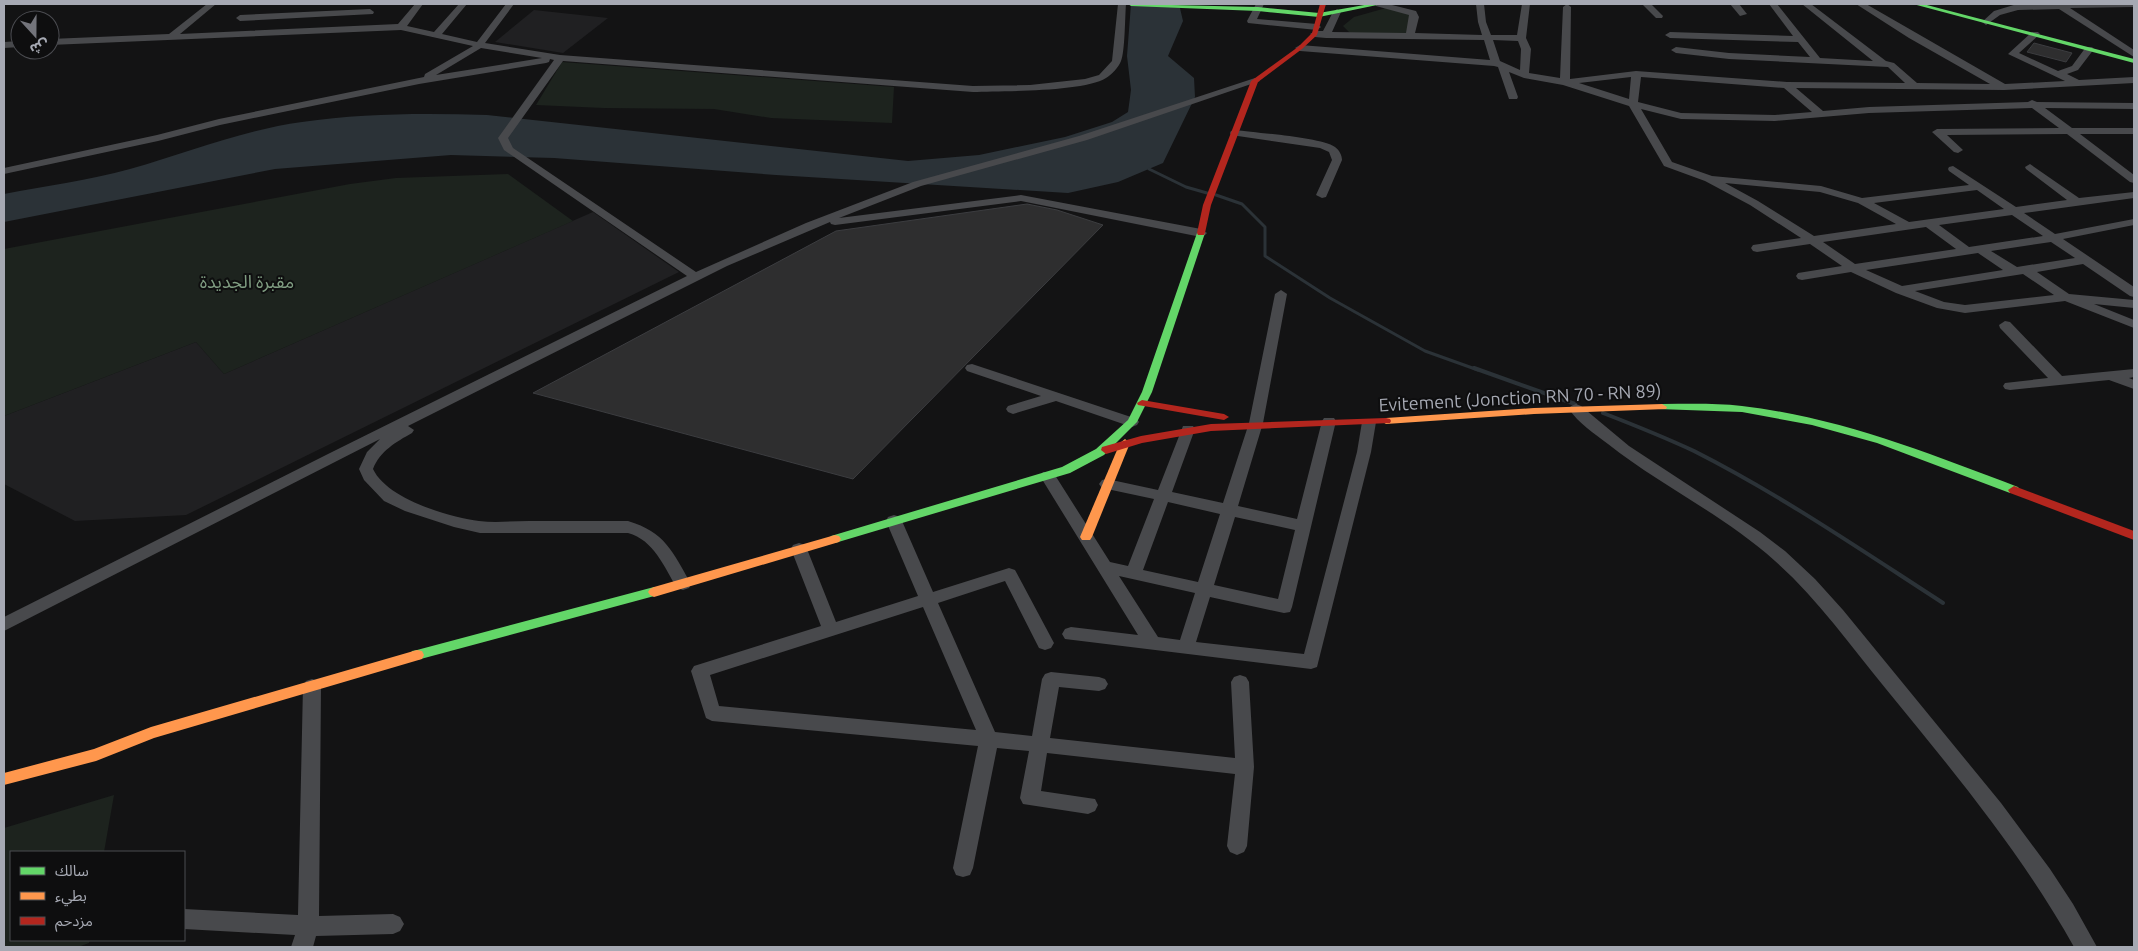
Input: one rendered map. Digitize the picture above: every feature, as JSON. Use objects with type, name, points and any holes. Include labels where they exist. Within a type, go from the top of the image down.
[{"type":"main road","points":[[1131,4],[1259,6],[1321,9],[1337,12],[1379,4]]},
{"type":"main road","points":[[1916,4],[2134,57]]},
{"type":"main road","points":[[1931,4],[2089,49],[2134,57]]},
{"type":"main road","points":[[4,780],[96,755],[152,733],[377,666],[683,584],[1048,476],[1066,470],[1100,452],[1132,422],[1142,403],[1201,233],[1207,205],[1255,81],[1319,32],[1321,9]]},
{"type":"main road","points":[[1142,403],[1256,423]]},
{"type":"main road","name":"Evitement (Jonction RN 70 - RN 89)","points":[[1100,452],[1125,443],[1188,429],[1256,423],[1369,422],[1576,409],[1673,407],[1741,409],[1844,429],[1920,453],[2134,536]]},
{"type":"main road","points":[[1086,537],[1125,443]]},
{"type":"street","points":[[172,36],[212,4]]},
{"type":"street","points":[[330,13],[337,4]]},
{"type":"street","points":[[357,28],[377,4]]},
{"type":"street","points":[[401,27],[420,4]]},
{"type":"street","points":[[436,36],[463,4]]},
{"type":"street","points":[[419,81],[480,45],[510,4]]},
{"type":"street","points":[[60,42],[401,27],[480,45],[560,58],[852,82],[954,88],[1020,88],[1060,86],[1102,77],[1117,61],[1122,4]]},
{"type":"street","points":[[1379,4],[1414,13],[1415,17],[1410,37]]},
{"type":"street","points":[[1480,4],[1487,36],[1513,98]]},
{"type":"street","points":[[1524,75],[1526,49],[1521,38],[1526,4]]},
{"type":"street","points":[[1646,4],[1659,16]]},
{"type":"street","points":[[1734,4],[1743,14]]},
{"type":"street","points":[[1773,4],[1817,60]]},
{"type":"street","points":[[1806,4],[1883,64]]},
{"type":"street","points":[[1860,4],[1912,36],[2034,105],[2134,180]]},
{"type":"street","points":[[2121,4],[2134,12]]},
{"type":"street","points":[[1988,20],[2005,9],[2017,6],[2134,4]]},
{"type":"street","points":[[2059,5],[2134,57]]},
{"type":"street","points":[[1259,6],[1252,21],[1319,32],[1410,37],[1434,48],[1499,64],[1524,75],[1565,82],[1633,104],[1682,116],[1775,118],[1869,110],[2034,105],[2134,106]]},
{"type":"street","points":[[1565,82],[1567,6]]},
{"type":"street","points":[[222,34],[251,8]]},
{"type":"street","points":[[240,18],[370,12]]},
{"type":"street","points":[[1319,32],[1337,12]]},
{"type":"street","points":[[2035,34],[2013,54],[2078,83]]},
{"type":"street","points":[[1670,35],[1799,39]]},
{"type":"street","points":[[1366,36],[1377,54]]},
{"type":"street","points":[[1300,48],[1377,54],[1434,48],[1487,36],[1521,38]]},
{"type":"street","points":[[2058,74],[2075,68],[2089,49]]},
{"type":"street","points":[[1676,50],[1728,56],[1891,65],[1914,86]]},
{"type":"street","points":[[4,171],[158,138],[219,122],[419,81],[560,58]]},
{"type":"street","points":[[560,58],[503,138],[509,150],[696,277]]},
{"type":"street","points":[[1565,82],[1636,74],[1787,85],[2004,87],[2134,80]]},
{"type":"street","points":[[1636,74],[1633,104],[1668,164],[1709,178],[1754,203],[1852,268],[1900,290],[1941,305],[1965,309],[2066,297],[2134,304]]},
{"type":"street","points":[[4,625],[477,384],[696,277],[810,225],[917,184],[1083,138],[1255,81]]},
{"type":"street","points":[[1787,85],[1822,115]]},
{"type":"street","points":[[1958,150],[1937,132],[2134,131]]},
{"type":"street","points":[[1235,132],[1315,143],[1333,150],[1338,156],[1322,196]]},
{"type":"street","points":[[2030,167],[2077,202]]},
{"type":"street","points":[[1953,169],[2134,294]]},
{"type":"street","points":[[1709,178],[1821,189],[1862,200],[1907,226]]},
{"type":"street","points":[[1862,200],[1978,186]]},
{"type":"street","points":[[1757,248],[2134,195]]},
{"type":"street","points":[[810,225],[1021,198],[1201,233]]},
{"type":"street","points":[[1802,276],[2051,238],[2134,222]]},
{"type":"street","points":[[1928,223],[1967,251]]},
{"type":"street","points":[[1981,249],[2066,297],[2134,324]]},
{"type":"street","points":[[1900,290],[2085,260]]},
{"type":"street","points":[[1186,647],[1256,423],[1281,294]]},
{"type":"street","points":[[2005,324],[2059,381]]},
{"type":"street","points":[[972,368],[1132,422]]},
{"type":"street","points":[[2010,386],[2134,373]]},
{"type":"street","points":[[2111,375],[2134,385]]},
{"type":"street","points":[[477,384],[439,412],[377,448],[368,460],[366,469],[369,476],[389,497],[410,507],[480,527],[628,527],[640,529],[655,539],[683,584]]},
{"type":"street","points":[[1013,409],[1056,396]]},
{"type":"street","points":[[1576,409],[1599,432],[1729,518],[1779,555],[1818,594],[1997,812],[2067,912],[2086,947]]},
{"type":"street","points":[[1105,567],[1284,607],[1329,421]]},
{"type":"street","points":[[1071,634],[1311,662],[1364,452],[1369,422]]},
{"type":"street","points":[[1134,573],[1188,429]]},
{"type":"street","points":[[1048,476],[1152,643]]},
{"type":"street","points":[[1107,484],[1304,526]]},
{"type":"street","points":[[894,521],[989,739],[962,868]]},
{"type":"street","points":[[800,549],[831,630]]},
{"type":"street","points":[[1045,643],[1009,574],[700,671],[712,713],[1040,744],[1245,767]]},
{"type":"street","points":[[1088,805],[1030,798],[1051,679],[1099,684]]},
{"type":"street","points":[[1237,846],[1245,767],[1240,682]]},
{"type":"street","points":[[302,947],[308,926],[312,686]]},
{"type":"street","points":[[185,919],[308,926],[393,924]]},
{"type":"street","points":[[302,947],[333,926]]},
{"type":"shaded area","points":[[1131,4],[1179,4],[1183,21],[1168,56],[1194,78],[1195,97],[1163,163],[1118,182],[1068,193],[776,175],[554,158],[451,155],[275,169],[4,222],[4,194],[115,173],[258,130],[302,122],[371,115],[487,115],[908,161],[979,155],[1065,137],[1112,122],[1128,112],[1131,90],[1127,56]]},
{"type":"shaded area","points":[[534,10],[608,18],[563,53],[495,42]]},
{"type":"shaded area","points":[[593,212],[679,272],[186,515],[75,521],[4,484],[4,416],[196,342],[224,374]]},
{"type":"green space","points":[[1386,8],[1412,14],[1406,35],[1350,33],[1343,26],[1354,17]]},
{"type":"green space","points":[[562,62],[894,87],[892,123],[771,118],[714,109],[536,105]]},
{"type":"green space","name":"مقبرة الجديدة","points":[[508,174],[573,221],[224,374],[196,342],[4,416],[4,249],[350,184],[396,178]]},
{"type":"green space","points":[[114,795],[104,851],[10,851],[10,941],[90,941],[89,943],[78,947],[4,947],[4,828]]},
{"type":"building","points":[[2034,43],[2072,53],[2066,62],[2027,52]]},
{"type":"building","points":[[1027,204],[1057,210],[1103,225],[853,479],[533,393],[836,231]]},
{"type":"waterway","points":[[1149,169],[1186,187],[1207,193]]},
{"type":"waterway","points":[[1216,195],[1242,204],[1265,227],[1265,256],[1330,298],[1425,351],[1478,370]]},
{"type":"waterway","points":[[1474,368],[1575,404]]},
{"type":"waterway","points":[[1603,413],[1683,446],[1726,468],[1820,524],[1943,603]]},
{"type":"traffic: fast","points":[[1131,4],[1258,9],[1319,15],[1379,4]]},
{"type":"traffic: fast","points":[[1916,4],[2134,61]]},
{"type":"traffic: fast","points":[[835,539],[1066,470],[1100,452],[1132,422],[1147,392],[1201,233]]},
{"type":"traffic: fast","points":[[1662,407],[1732,408],[1812,421],[1881,440],[2014,490]]},
{"type":"traffic: fast","points":[[417,655],[654,592]]},
{"type":"traffic: slow","points":[[1386,421],[1534,411],[1662,407]]},
{"type":"traffic: slow","points":[[1086,537],[1125,443]]},
{"type":"traffic: slow","points":[[654,592],[835,539]]},
{"type":"traffic: slow","points":[[4,779],[96,755],[151,733],[417,655]]},
{"type":"traffic: jam","points":[[1201,233],[1207,205],[1255,81],[1300,48],[1315,34],[1323,4]]},
{"type":"traffic: jam","points":[[1142,403],[1224,417]]},
{"type":"traffic: jam","points":[[1106,450],[1141,439],[1211,427],[1386,421]]},
{"type":"traffic: jam","points":[[2014,490],[2134,536]]}]
